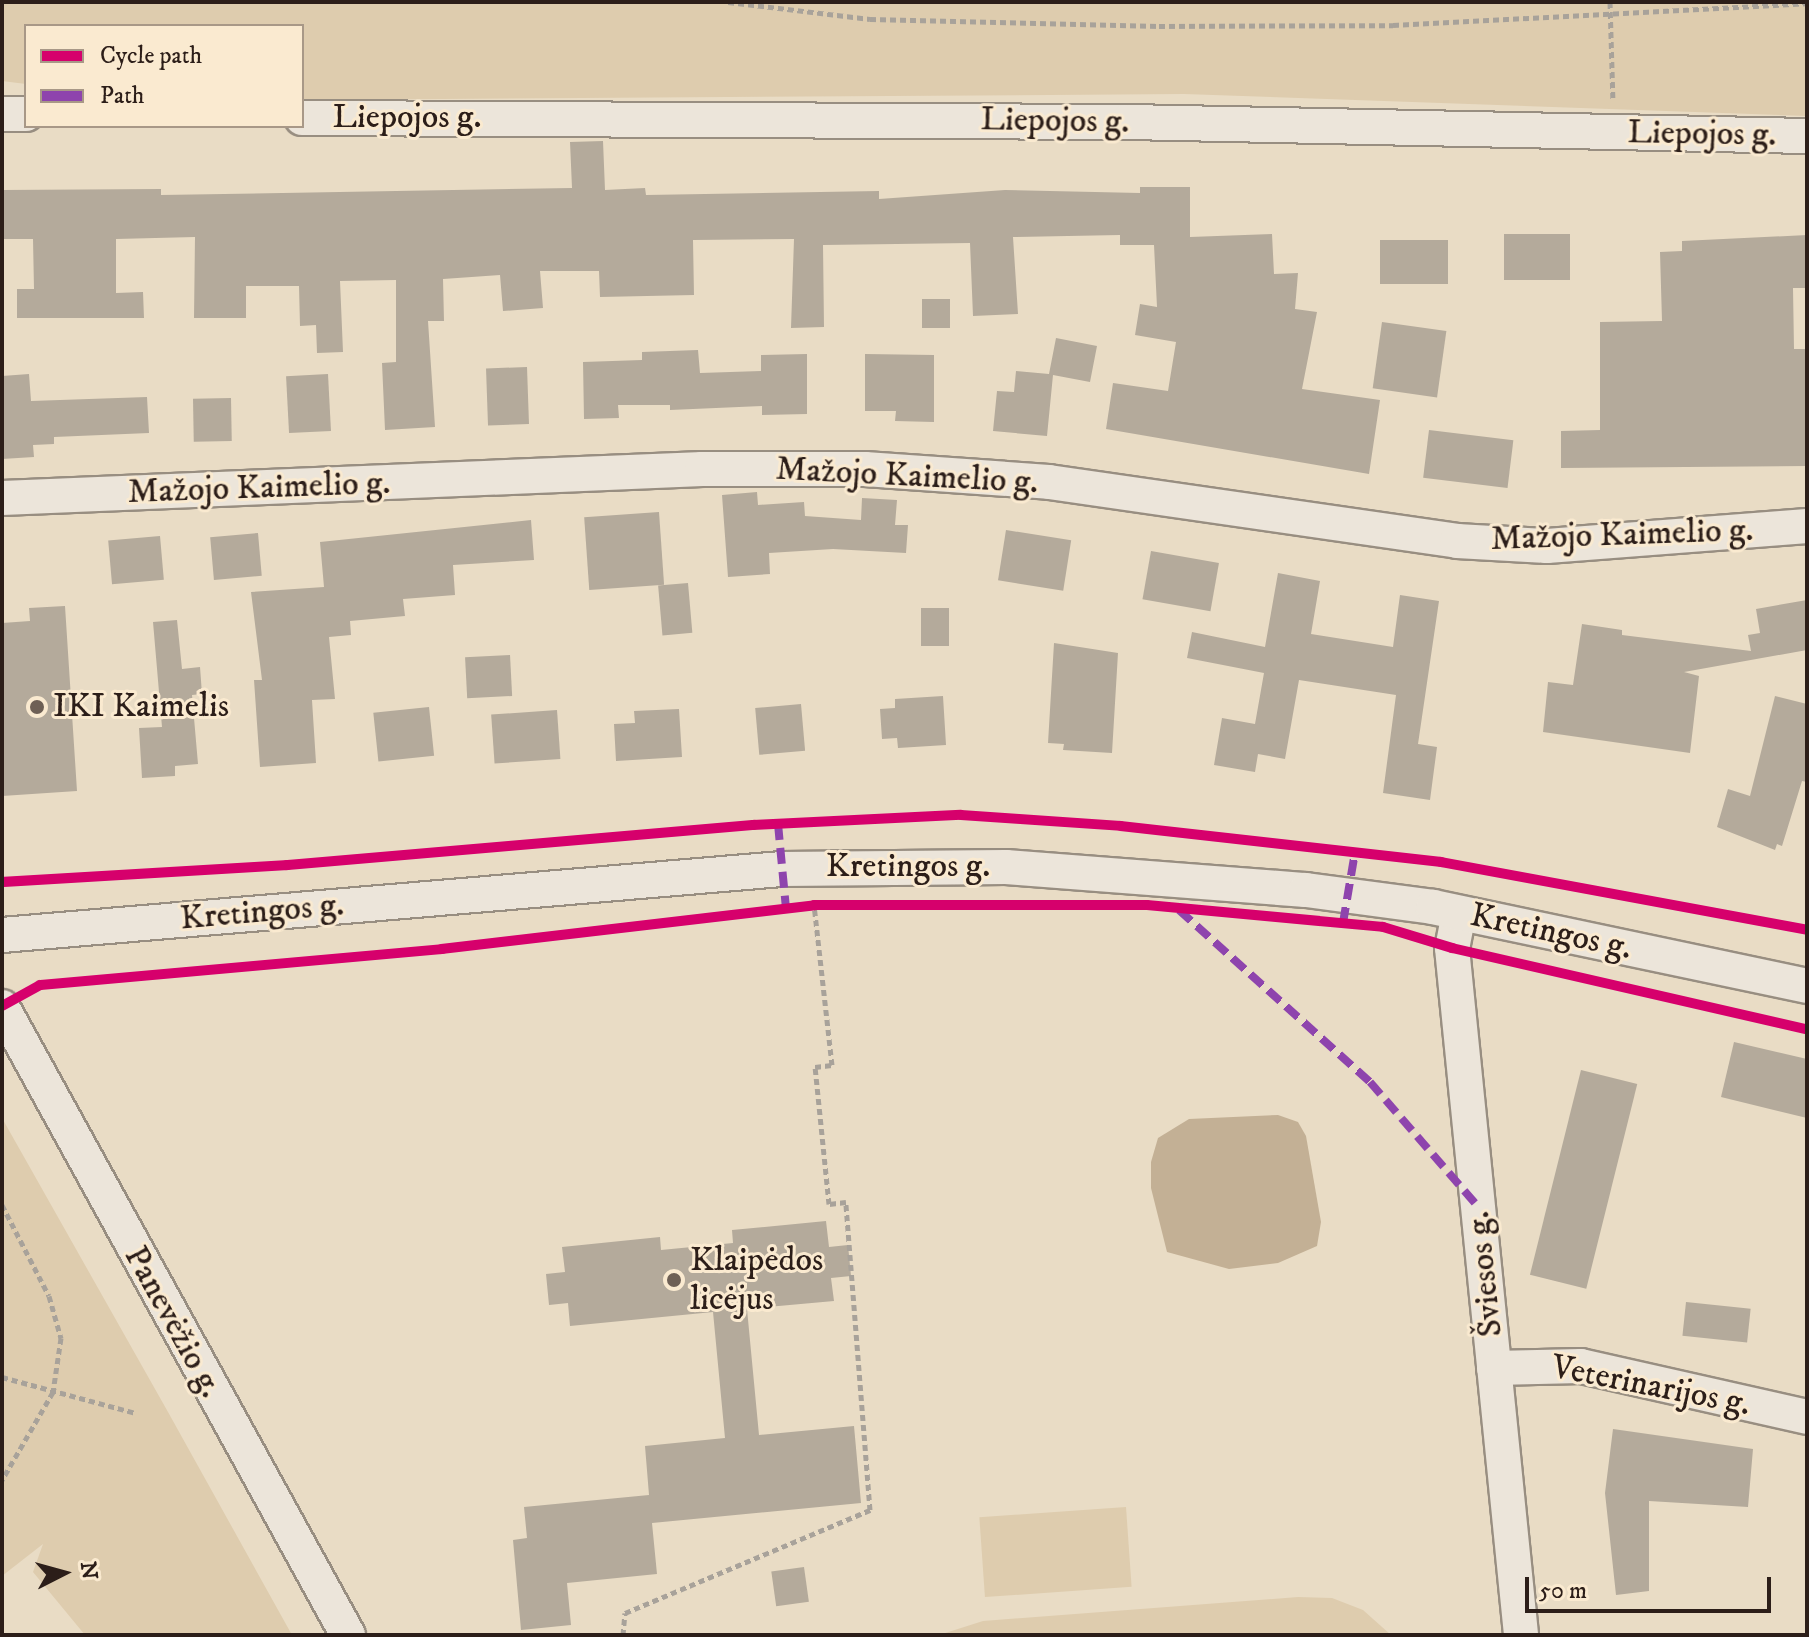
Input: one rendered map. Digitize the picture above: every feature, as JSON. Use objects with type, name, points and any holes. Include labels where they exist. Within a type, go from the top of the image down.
[{"type":"street","points":[[2,114],[24,114]]},
{"type":"street","name":"Liepojos g.","points":[[304,118],[694,117],[1807,136]]},
{"type":"street","name":"Mažojo Kaimelio g.","points":[[2,498],[702,469],[865,469],[1049,482],[1457,541],[1547,546],[1807,526]]},
{"type":"street","name":"Kretingos g.","points":[[2,935],[848,866],[1112,873],[1348,895],[1459,913],[1807,986]]},
{"type":"street","name":"Šviesos g.","points":[[1459,913],[1452,948],[1521,1635]]},
{"type":"street","name":"Panevėžio g.","points":[[2,1007],[348,1635]]},
{"type":"street","name":"Veterinarijos g.","points":[[1494,1368],[1581,1366],[1807,1417]]},
{"type":"path","points":[[728,2],[870,19],[1159,26],[1393,25],[1807,3]]},
{"type":"path","points":[[1604,132],[1614,113],[1610,2]]},
{"type":"path","points":[[623,1635],[625,1613],[870,1510],[846,1202],[829,1204],[815,1067],[832,1065],[814,905]]},
{"type":"path","points":[[2,1205],[49,1296],[61,1338],[53,1392],[2,1480]]},
{"type":"path","points":[[2,1377],[135,1413]]},
{"type":"shaded area","points":[[2,2],[1807,2],[1807,116],[1184,94],[304,100],[304,24],[24,24],[24,84],[2,81]]},
{"type":"shaded area","points":[[1278,1115],[1298,1122],[1306,1136],[1321,1222],[1317,1246],[1278,1263],[1229,1269],[1167,1252],[1151,1188],[1151,1162],[1158,1138],[1189,1119]]},
{"type":"shaded area","points":[[2,1118],[292,1635],[85,1635],[33,1572],[43,1544],[2,1576]]},
{"type":"shaded area","points":[[1126,1507],[1132,1587],[985,1597],[979,1517]]},
{"type":"shaded area","points":[[1298,1597],[1332,1598],[1363,1610],[1391,1635],[939,1635],[983,1621]]},
{"type":"building","points":[[603,141],[605,190],[645,188],[646,195],[879,191],[879,199],[1005,190],[1140,193],[1140,187],[1190,187],[1190,237],[1272,234],[1274,274],[1298,273],[1295,309],[1317,312],[1302,389],[1380,400],[1369,474],[1106,429],[1113,383],[1168,391],[1176,342],[1135,335],[1140,304],[1157,307],[1154,245],[1120,245],[1120,235],[1013,237],[1018,314],[973,316],[970,243],[823,245],[824,327],[791,328],[794,239],[693,240],[694,295],[600,297],[599,271],[540,271],[543,308],[503,311],[500,275],[443,279],[444,321],[428,321],[435,427],[385,430],[382,363],[396,362],[396,280],[340,281],[343,352],[317,353],[316,325],[300,326],[299,286],[246,286],[246,318],[194,318],[195,237],[116,239],[116,293],[143,292],[144,318],[17,318],[17,289],[34,289],[33,239],[2,239],[2,190],[161,189],[161,195],[572,188],[570,142]]},
{"type":"building","points":[[1504,234],[1570,234],[1570,280],[1504,280]]},
{"type":"building","points":[[1807,235],[1807,288],[1793,288],[1794,349],[1807,349],[1807,466],[1561,468],[1561,431],[1600,430],[1600,322],[1662,321],[1660,252],[1682,251],[1682,241]]},
{"type":"building","points":[[1380,240],[1448,240],[1448,284],[1380,284]]},
{"type":"building","points":[[922,299],[950,299],[950,328],[922,328]]},
{"type":"building","points":[[1382,322],[1446,331],[1437,397],[1373,388]]},
{"type":"building","points":[[1056,338],[1097,346],[1090,382],[1053,375],[1047,436],[993,431],[997,391],[1014,392],[1016,371],[1049,374]]},
{"type":"building","points":[[698,350],[700,373],[761,371],[761,355],[807,354],[807,414],[762,415],[762,406],[670,410],[670,405],[618,405],[619,418],[584,419],[583,362],[642,360],[642,352]]},
{"type":"building","points":[[865,354],[934,355],[934,422],[895,421],[896,411],[865,411]]},
{"type":"building","points":[[527,367],[529,424],[488,425],[486,368]]},
{"type":"building","points":[[29,374],[31,401],[147,397],[149,433],[54,437],[54,444],[33,445],[34,457],[2,459],[2,376]]},
{"type":"building","points":[[328,374],[331,431],[289,433],[286,376]]},
{"type":"building","points":[[231,398],[232,441],[194,442],[193,399]]},
{"type":"building","points":[[1429,430],[1513,440],[1508,488],[1423,478]]},
{"type":"building","points":[[757,492],[758,505],[804,502],[805,516],[861,520],[862,498],[897,500],[895,525],[908,525],[906,553],[833,549],[769,553],[770,574],[728,577],[722,495]]},
{"type":"building","points":[[659,512],[664,585],[589,590],[584,517]]},
{"type":"building","points":[[531,520],[534,560],[453,565],[455,595],[403,599],[405,616],[350,621],[351,635],[329,637],[335,699],[312,700],[316,763],[260,767],[254,680],[262,680],[251,592],[324,587],[320,542]]},
{"type":"building","points":[[1006,530],[1071,540],[1063,591],[998,580]]},
{"type":"building","points":[[258,533],[262,576],[214,580],[210,537]]},
{"type":"building","points":[[160,536],[164,580],[112,584],[108,541]]},
{"type":"building","points":[[1151,551],[1219,563],[1210,611],[1142,599]]},
{"type":"building","points":[[1278,573],[1320,581],[1311,634],[1393,647],[1400,595],[1439,601],[1418,744],[1437,747],[1430,800],[1383,793],[1396,695],[1299,680],[1285,759],[1258,754],[1255,772],[1214,765],[1222,718],[1255,724],[1264,673],[1187,658],[1192,632],[1265,647]]},
{"type":"building","points":[[688,583],[692,633],[662,635],[658,586]]},
{"type":"building","points":[[1807,600],[1807,650],[1684,672],[1699,676],[1690,753],[1543,732],[1548,682],[1573,685],[1582,624],[1622,630],[1622,635],[1751,651],[1748,635],[1760,633],[1756,609]]},
{"type":"building","name":"IKI Kaimelis","points":[[65,606],[77,791],[2,796],[2,623],[30,621],[29,608]]},
{"type":"building","points":[[921,608],[949,608],[949,646],[921,646]]},
{"type":"building","points":[[177,620],[182,669],[200,667],[202,694],[192,695],[198,764],[175,766],[175,776],[142,778],[139,728],[162,727],[153,622]]},
{"type":"building","points":[[1054,643],[1118,653],[1112,753],[1063,750],[1064,744],[1048,743]]},
{"type":"building","points":[[510,655],[512,696],[467,698],[465,657]]},
{"type":"building","points":[[943,696],[946,745],[898,748],[897,738],[882,739],[880,709],[895,708],[895,699]]},
{"type":"building","points":[[1775,696],[1807,704],[1807,782],[1802,781],[1782,846],[1777,844],[1775,850],[1717,827],[1728,789],[1750,796]]},
{"type":"building","points":[[801,704],[805,751],[759,755],[755,708]]},
{"type":"building","points":[[429,707],[434,756],[378,762],[373,713]]},
{"type":"building","points":[[679,709],[682,757],[616,761],[614,724],[635,723],[634,711]]},
{"type":"building","points":[[557,710],[560,759],[495,763],[491,715]]},
{"type":"building","points":[[1734,1042],[1807,1059],[1807,1118],[1721,1097]]},
{"type":"building","points":[[1581,1070],[1637,1084],[1586,1289],[1530,1275]]},
{"type":"building","points":[[826,1221],[829,1247],[848,1245],[851,1276],[831,1278],[834,1301],[747,1309],[759,1435],[854,1426],[861,1503],[652,1523],[657,1574],[567,1583],[571,1625],[521,1630],[513,1540],[527,1538],[524,1507],[649,1495],[645,1446],[725,1438],[713,1312],[570,1326],[568,1303],[549,1305],[546,1274],[565,1272],[562,1247],[660,1237],[661,1250],[733,1243],[732,1230]]},
{"type":"building","points":[[1686,1302],[1751,1309],[1747,1343],[1682,1336]]},
{"type":"building","points":[[1613,1429],[1753,1449],[1748,1507],[1649,1501],[1649,1591],[1616,1595],[1605,1493]]},
{"type":"building","points":[[804,1567],[809,1602],[776,1606],[771,1572]]},
{"type":"marked path","points":[[778,824],[786,909]]},
{"type":"marked path","points":[[1343,923],[1355,852]]},
{"type":"marked path","points":[[1179,910],[1370,1082],[1479,1208]]},
{"type":"cycle path","points":[[2,882],[287,865],[753,825],[961,815],[1121,826],[1441,862],[1807,930]]},
{"type":"cycle path","points":[[2,1006],[40,985],[442,949],[814,905],[1147,905],[1383,927],[1452,948],[1807,1029]]},
{"type":"place","name":"IKI Kaimelis","points":[[37,707]]},
{"type":"place","name":"Klaipėdos licėjus","points":[[674,1280]]}]
